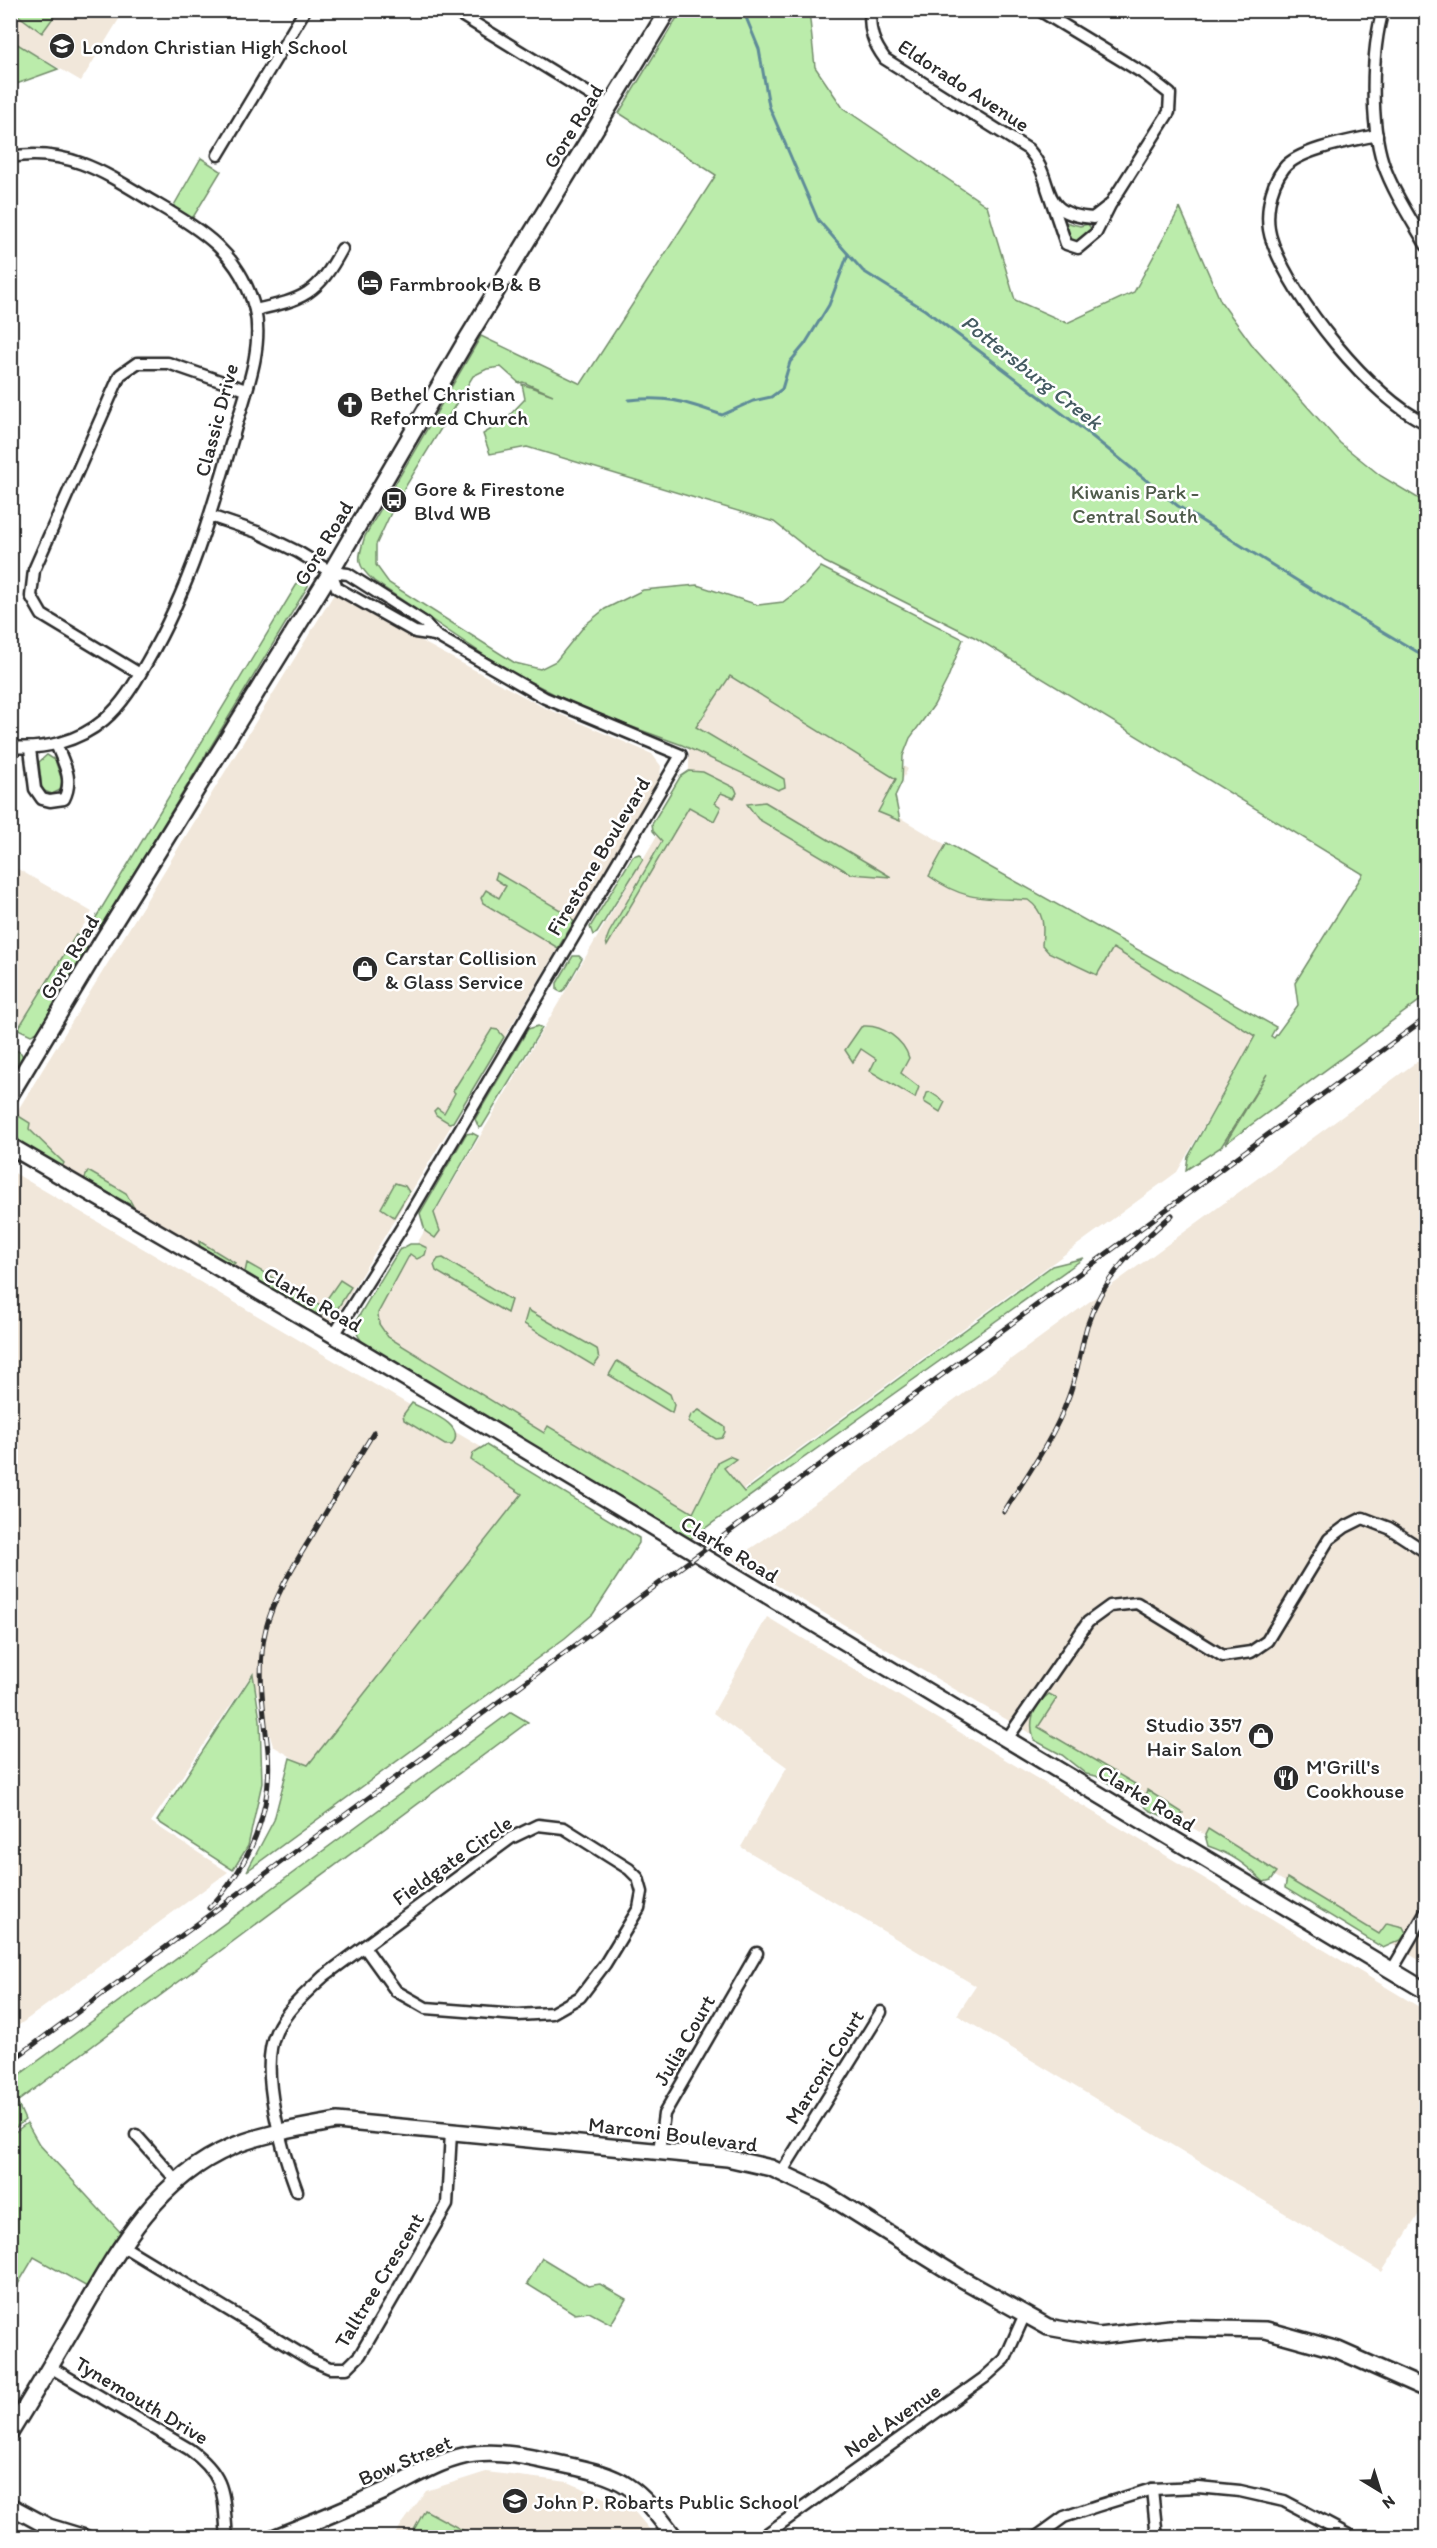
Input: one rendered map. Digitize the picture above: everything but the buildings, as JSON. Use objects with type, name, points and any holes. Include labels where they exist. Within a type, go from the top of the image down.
[{"type":"main road","name":"Gore Road","points":[[10,1095],[103,940],[331,572],[467,339],[668,10]]},
{"type":"main road","name":"Clarke Road","points":[[10,1146],[334,1335],[1426,1991]]},
{"type":"main road","name":"Marconi Boulevard","points":[[10,2433],[122,2245],[143,2215],[177,2181],[194,2168],[231,2147],[279,2132],[338,2121],[727,2158],[771,2168],[824,2193],[962,2279],[1048,2327],[1099,2336],[1170,2328],[1266,2330],[1338,2350],[1426,2389]]},
{"type":"main road","name":"Bow Street","points":[[273,2538],[328,2517],[445,2462],[474,2454],[510,2453],[604,2473],[628,2484],[652,2507],[675,2538]]},
{"type":"main road","points":[[10,2506],[49,2527],[85,2538]]},
{"type":"street","points":[[218,155],[306,10]]},
{"type":"street","points":[[453,10],[609,106]]},
{"type":"street","name":"Eldorado Avenue","points":[[871,10],[869,23],[875,45],[885,59],[1028,149],[1038,161],[1066,244],[1078,248],[1096,233],[1110,205]]},
{"type":"street","points":[[1039,10],[1146,75],[1170,94],[1169,111],[1110,205]]},
{"type":"street","points":[[1383,10],[1376,48],[1373,90],[1377,135],[1383,162],[1402,204],[1426,245]]},
{"type":"street","points":[[1377,135],[1319,148],[1284,166],[1268,198],[1272,240],[1293,283],[1333,341],[1379,390],[1417,419],[1426,423]]},
{"type":"street","name":"Classic Drive","points":[[10,156],[33,153],[63,156],[90,165],[198,229],[227,253],[244,278],[255,310],[256,348],[210,516],[181,597],[140,674],[122,700],[103,720],[76,738],[30,749],[10,747]]},
{"type":"street","name":"Eldorado Avenue","points":[[1047,188],[1059,210],[1073,217],[1093,218],[1110,205]]},
{"type":"street","points":[[255,310],[302,297],[320,285],[342,249]]},
{"type":"street","points":[[10,279],[10,295]]},
{"type":"street","points":[[140,674],[42,615],[31,596],[34,570],[120,375],[137,363],[168,363],[246,390]]},
{"type":"street","name":"Firestone Boulevard","points":[[210,516],[257,532],[298,552],[331,572],[348,574],[424,623],[435,635],[545,698],[681,755],[401,1229],[334,1335]]},
{"type":"street","name":"Firestone Boulevard","points":[[331,572],[337,588],[416,632],[435,635]]},
{"type":"street","points":[[30,749],[35,789],[42,799],[50,801],[64,799],[70,788],[56,744]]},
{"type":"street","points":[[1007,1739],[1089,1622],[1110,1606],[1137,1603],[1224,1656],[1251,1652],[1267,1641],[1329,1539],[1345,1527],[1363,1518],[1389,1528],[1426,1552]]},
{"type":"street","name":"Fieldgate Circle","points":[[297,2191],[279,2132],[269,2076],[274,2035],[298,2002],[324,1976],[365,1948],[511,1838],[538,1825],[564,1828],[629,1869],[638,1878],[642,1892],[639,1908],[605,1964],[580,1997],[552,2013],[518,2015],[426,2008],[396,1991],[365,1948]]},
{"type":"street","points":[[1392,1970],[1426,1912]]},
{"type":"street","name":"Julia Court","points":[[659,2151],[664,2114],[757,1953]]},
{"type":"street","name":"Marconi Court","points":[[781,2173],[881,2012]]},
{"type":"street","name":"Talltree Crescent","points":[[122,2245],[311,2360],[330,2368],[347,2368],[360,2355],[447,2205],[451,2132]]},
{"type":"street","points":[[136,2135],[177,2181]]},
{"type":"street","name":"Noel Avenue","points":[[760,2538],[984,2378],[1005,2359],[1025,2314]]},
{"type":"street","name":"Tynemouth Drive","points":[[50,2367],[206,2461],[222,2485],[227,2538]]},
{"type":"street","points":[[1035,2538],[1064,2517],[1152,2489],[1198,2487],[1240,2491],[1284,2501],[1348,2536]]},
{"type":"street","points":[[1152,2489],[1157,2538]]},
{"type":"shaded area","name":"London Christian High School","points":[[10,11],[124,11],[81,81],[11,40]]},
{"type":"shaded area","points":[[334,594],[541,706],[652,754],[661,766],[660,779],[331,1325],[22,1142],[12,1128],[16,1113]]},
{"type":"shaded area","points":[[732,661],[908,769],[887,810],[1260,1030],[1177,1172],[703,1519],[548,1427],[544,1434],[368,1327],[689,781],[689,726]]},
{"type":"shaded area","points":[[11,865],[92,912],[11,1039]]},
{"type":"shaded area","points":[[1426,1055],[1426,1964],[733,1560],[775,1532]]},
{"type":"shaded area","points":[[11,1171],[481,1447],[522,1493],[307,1766],[273,1746],[252,1674],[151,1822],[228,1872],[11,2031]]},
{"type":"shaded area","points":[[767,1617],[1426,2011],[1426,2203],[1382,2272],[957,2015],[976,1986],[741,1847],[787,1767],[713,1713]]},
{"type":"shaded area","name":"John P. Robarts Public School","points":[[486,2472],[568,2482],[634,2511],[656,2537],[392,2538],[426,2491]]},
{"type":"green space","points":[[11,10],[58,10],[58,11],[42,33]]},
{"type":"green space","name":"Kiwanis Park - Central South","points":[[681,11],[809,11],[815,67],[843,108],[987,206],[1015,300],[1067,323],[1134,292],[1180,208],[1221,302],[1253,346],[1340,443],[1381,476],[1426,503],[1426,996],[1225,1144],[1267,1074],[1221,1147],[1186,1170],[1188,1157],[1255,1036],[1113,948],[1097,975],[1048,952],[1042,945],[1043,926],[1038,909],[1028,900],[976,897],[954,890],[929,876],[947,843],[1276,1027],[1271,1036],[1274,1038],[1298,1005],[1295,983],[1363,874],[976,638],[825,562],[774,522],[527,447],[490,454],[483,434],[503,422],[525,399],[522,384],[553,395],[523,382],[519,383],[501,367],[487,369],[473,376],[396,502],[376,545],[376,565],[389,583],[515,663],[540,669],[556,661],[585,625],[605,609],[643,590],[697,585],[758,605],[783,602],[805,585],[821,567],[963,639],[947,680],[934,705],[910,738],[903,756],[902,781],[895,796],[900,821],[878,812],[896,779],[730,676],[696,727],[784,779],[785,787],[778,790],[682,745],[599,715],[502,667],[374,581],[361,565],[360,556],[365,536],[481,336],[581,384],[716,175],[619,113]]},
{"type":"green space","points":[[11,40],[58,69],[11,86]]},
{"type":"green space","points":[[201,158],[221,171],[192,219],[173,207]]},
{"type":"green space","points":[[1065,222],[1080,226],[1088,224],[1092,230],[1083,242],[1076,243],[1070,240],[1063,226]]},
{"type":"green space","points":[[303,574],[308,579],[308,586],[102,926],[92,924]]},
{"type":"green space","points":[[47,755],[55,760],[63,783],[60,790],[52,794],[42,790],[39,762]]},
{"type":"green space","points":[[689,771],[703,772],[735,788],[737,793],[734,798],[721,793],[715,803],[721,807],[714,821],[689,807],[607,946],[609,933],[662,841],[653,831],[652,824],[680,777]]},
{"type":"green space","points":[[765,802],[891,877],[851,874],[758,819],[747,804]]},
{"type":"green space","points":[[639,854],[643,859],[597,933],[593,935],[590,927],[633,856]]},
{"type":"green space","points":[[497,873],[569,915],[574,922],[558,948],[483,903],[481,898],[486,890],[499,898],[506,886],[495,879]]},
{"type":"green space","points":[[76,935],[83,938],[88,953],[38,1032],[31,1035],[18,1029]]},
{"type":"green space","points":[[573,956],[579,956],[582,959],[561,992],[557,990],[557,983]]},
{"type":"green space","points":[[538,1026],[542,1028],[482,1127],[479,1128],[475,1119],[528,1029]]},
{"type":"green space","points":[[864,1026],[885,1031],[903,1045],[909,1058],[901,1073],[919,1087],[915,1098],[870,1071],[876,1059],[861,1049],[853,1062],[845,1050]]},
{"type":"green space","points":[[492,1029],[498,1030],[504,1037],[453,1122],[449,1123],[436,1115],[434,1111],[437,1108],[444,1113],[455,1093],[453,1091]]},
{"type":"green space","points":[[11,1047],[23,1057],[11,1078]]},
{"type":"green space","points":[[930,1092],[945,1102],[940,1112],[924,1102],[927,1093]]},
{"type":"green space","points":[[17,1115],[30,1123],[29,1129],[64,1163],[62,1167],[20,1142],[12,1128]]},
{"type":"green space","points":[[472,1133],[478,1136],[434,1213],[440,1231],[435,1238],[425,1231],[420,1213],[466,1134]]},
{"type":"green space","points":[[88,1171],[126,1193],[133,1206],[84,1180]]},
{"type":"green space","points":[[395,1183],[405,1186],[409,1192],[394,1217],[381,1208]]},
{"type":"green space","points":[[199,1241],[235,1263],[233,1265],[200,1247]]},
{"type":"green space","points":[[410,1244],[419,1244],[427,1248],[425,1255],[417,1259],[410,1254],[378,1313],[379,1324],[388,1337],[544,1433],[548,1426],[693,1513],[719,1461],[729,1456],[736,1459],[724,1468],[744,1492],[1052,1266],[1084,1258],[690,1539],[364,1344],[357,1332],[357,1319],[399,1250]]},
{"type":"green space","points":[[443,1258],[511,1300],[507,1313],[436,1271],[434,1265],[438,1259]]},
{"type":"green space","points":[[247,1263],[322,1306],[340,1280],[351,1287],[336,1311],[333,1309],[322,1314],[313,1313],[245,1272]]},
{"type":"green space","points":[[528,1310],[597,1349],[599,1359],[594,1366],[524,1324]]},
{"type":"green space","points":[[617,1361],[670,1394],[674,1405],[672,1413],[609,1375]]},
{"type":"green space","points":[[412,1403],[450,1425],[455,1438],[452,1445],[445,1445],[404,1420],[403,1415]]},
{"type":"green space","points":[[699,1410],[725,1427],[722,1438],[716,1439],[688,1422],[691,1415]]},
{"type":"green space","points":[[486,1445],[639,1538],[639,1543],[593,1614],[565,1638],[247,1871],[274,1820],[290,1758],[308,1765],[522,1494],[471,1460],[473,1453]]},
{"type":"green space","points":[[253,1674],[260,1720],[262,1783],[248,1846],[233,1870],[157,1821]]},
{"type":"green space","points":[[1049,1694],[1057,1698],[1038,1727],[1135,1784],[1128,1794],[1096,1776],[1086,1774],[1062,1755],[1034,1740],[1033,1714]]},
{"type":"green space","points":[[511,1712],[528,1722],[17,2102],[25,2120],[11,2131],[11,2081]]},
{"type":"green space","points":[[1147,1790],[1183,1813],[1176,1822],[1149,1810],[1142,1804]]},
{"type":"green space","points":[[1208,1829],[1277,1872],[1271,1880],[1264,1882],[1238,1861],[1208,1846],[1205,1835]]},
{"type":"green space","points":[[1287,1878],[1379,1934],[1387,1923],[1403,1927],[1406,1933],[1401,1940],[1383,1948],[1285,1888]]},
{"type":"green space","points":[[27,2123],[39,2144],[123,2235],[89,2288],[34,2257],[11,2296],[11,2135]]},
{"type":"green space","points":[[542,2258],[588,2286],[600,2284],[626,2299],[611,2324],[589,2312],[575,2314],[527,2284]]},
{"type":"green space","points":[[425,2510],[464,2531],[460,2537],[410,2537]]},
{"type":"waterway","name":"Pottersburg Creek","points":[[743,10],[759,49],[769,106],[818,220],[863,271],[925,310],[1088,433],[1178,506],[1309,588],[1426,657]]},
{"type":"waterway","points":[[629,400],[677,401],[722,415],[753,401],[771,397],[782,389],[790,362],[805,344],[829,305],[848,254]]},
{"type":"railway","points":[[10,2062],[1426,1018]]},
{"type":"railway","points":[[1004,1512],[1047,1444],[1061,1415],[1073,1383],[1087,1326],[1101,1293],[1121,1264],[1172,1215]]},
{"type":"railway","points":[[209,1908],[224,1892],[247,1855],[256,1836],[267,1795],[268,1751],[261,1674],[263,1643],[270,1615],[293,1568],[374,1432]]},
{"type":"place","name":"London Christian High School","points":[[62,46]]},
{"type":"place","name":"Farmbrook B & B","points":[[370,283]]},
{"type":"place","name":"Bethel Christian Reformed Church","points":[[350,405]]},
{"type":"place","name":"Gore & Firestone Blvd WB","points":[[394,500]]},
{"type":"place","name":"Carstar Collision & Glass Service","points":[[365,969]]},
{"type":"place","name":"Studio 357 Hair Salon","points":[[1261,1736]]},
{"type":"place","name":"M'Grill's Cookhouse","points":[[1286,1778]]},
{"type":"place","name":"John P. Robarts Public School","points":[[515,2501]]}]
